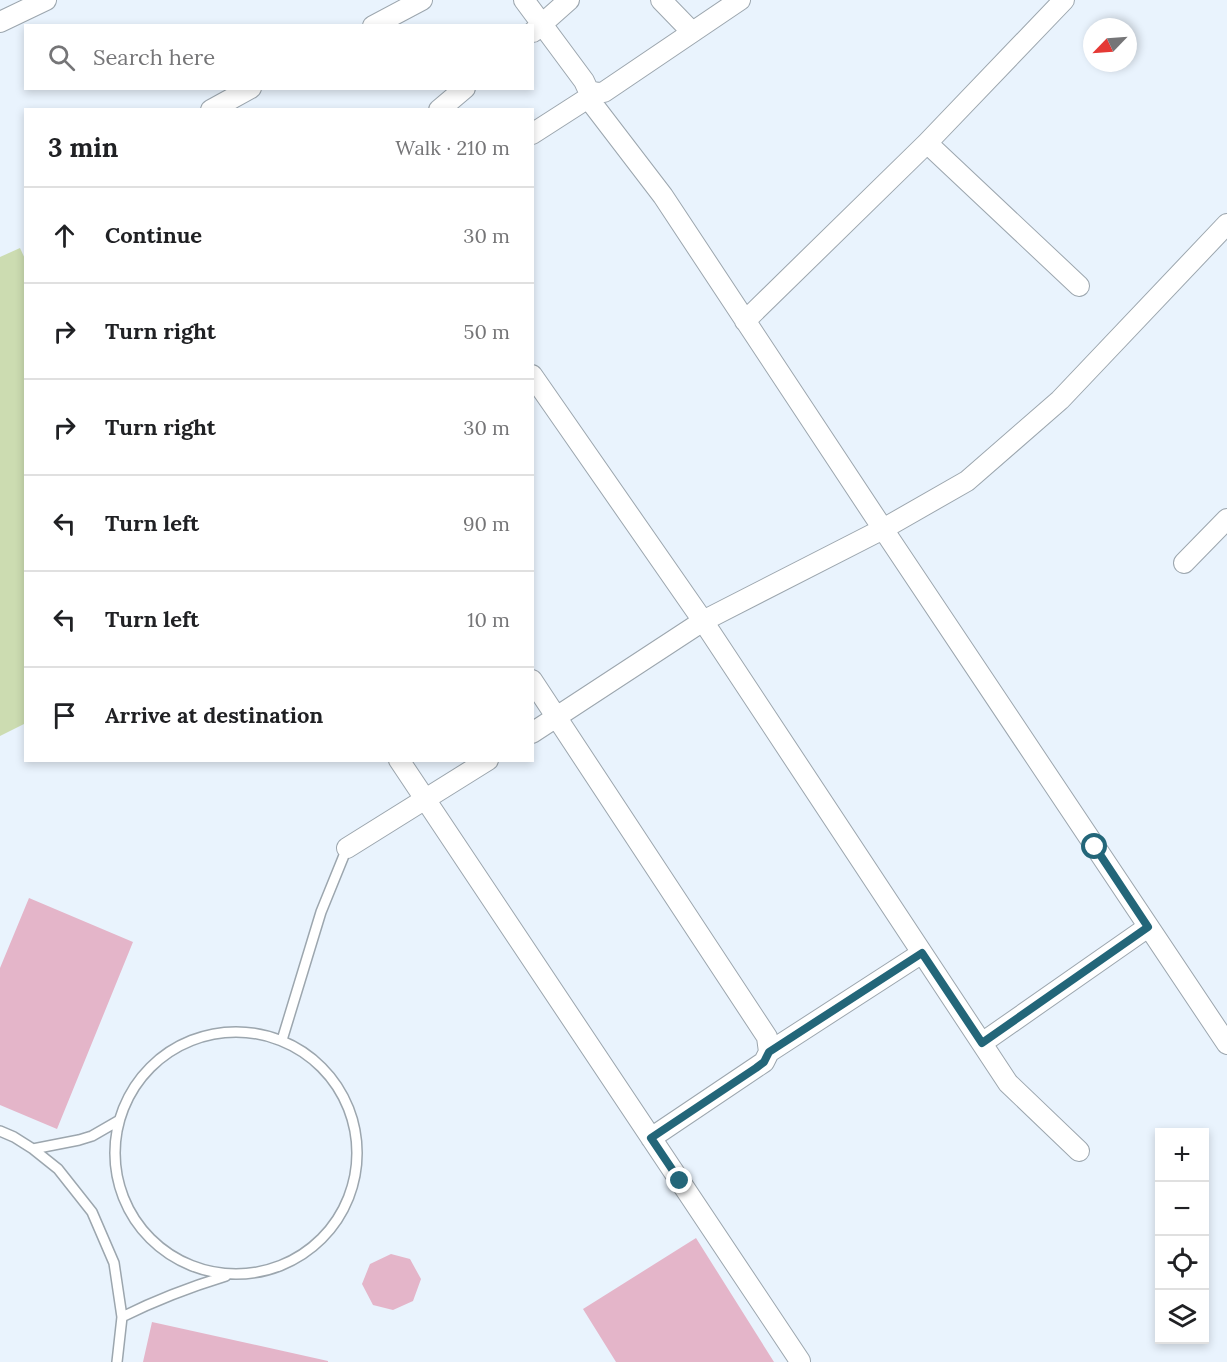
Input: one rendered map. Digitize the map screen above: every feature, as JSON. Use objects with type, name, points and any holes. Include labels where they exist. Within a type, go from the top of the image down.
[{"type":"street","points":[[0,22],[46,0]]},
{"type":"street","points":[[377,24],[422,0]]},
{"type":"street","points":[[524,0],[537,28],[584,81],[589,94],[663,196],[1227,1044]]},
{"type":"street","points":[[537,28],[569,0]]},
{"type":"street","points":[[662,0],[692,32]]},
{"type":"street","points":[[534,134],[589,94],[604,92],[740,0]]},
{"type":"street","points":[[745,321],[927,143],[1064,0]]},
{"type":"street","points":[[215,108],[247,90]]},
{"type":"street","points":[[441,108],[463,90]]},
{"type":"street","points":[[927,143],[1078,286]]},
{"type":"street","points":[[534,732],[703,621],[883,529],[967,481],[1060,400],[1227,224]]},
{"type":"street","points":[[534,378],[703,621],[1008,1083],[1079,1151]]},
{"type":"street","points":[[1184,563],[1227,519]]},
{"type":"street","points":[[534,683],[767,1037],[769,1052]]},
{"type":"street","points":[[400,762],[800,1361]]},
{"type":"street","points":[[347,848],[485,762]]},
{"type":"street","points":[[982,1043],[1148,927]]},
{"type":"street","points":[[651,1138],[756,1068],[764,1062],[769,1052],[922,953]]},
{"type":"lane","points":[[282,1040],[321,912],[347,848]]},
{"type":"lane","points":[[122,1317],[150,1303],[228,1275],[262,1273],[294,1261],[322,1240],[342,1213],[355,1180],[357,1146],[351,1113],[335,1082],[311,1057],[282,1040],[253,1032],[224,1031],[195,1037],[168,1050],[146,1069],[129,1094],[118,1121],[114,1157],[120,1192],[136,1224],[162,1250],[183,1262],[193,1267],[228,1275]]},
{"type":"lane","points":[[33,1149],[92,1136],[118,1121]]},
{"type":"lane","points":[[0,1131],[33,1149],[58,1169],[92,1212],[114,1263],[122,1317],[117,1362]]},
{"type":"green space","points":[[20,248],[24,257],[24,724],[0,736],[0,257]]},
{"type":"building","points":[[29,898],[133,942],[57,1129],[0,1105],[0,968]]},
{"type":"building","points":[[696,1238],[774,1362],[616,1362],[583,1309]]},
{"type":"building","points":[[391,1254],[410,1259],[421,1279],[413,1301],[393,1310],[373,1305],[362,1284],[370,1264]]},
{"type":"building","points":[[152,1322],[328,1361],[328,1362],[143,1362]]},
{"type":"route","points":[[680,1181],[651,1138],[756,1068],[764,1062],[769,1052],[922,953],[982,1043],[1148,927],[1095,847]]}]
